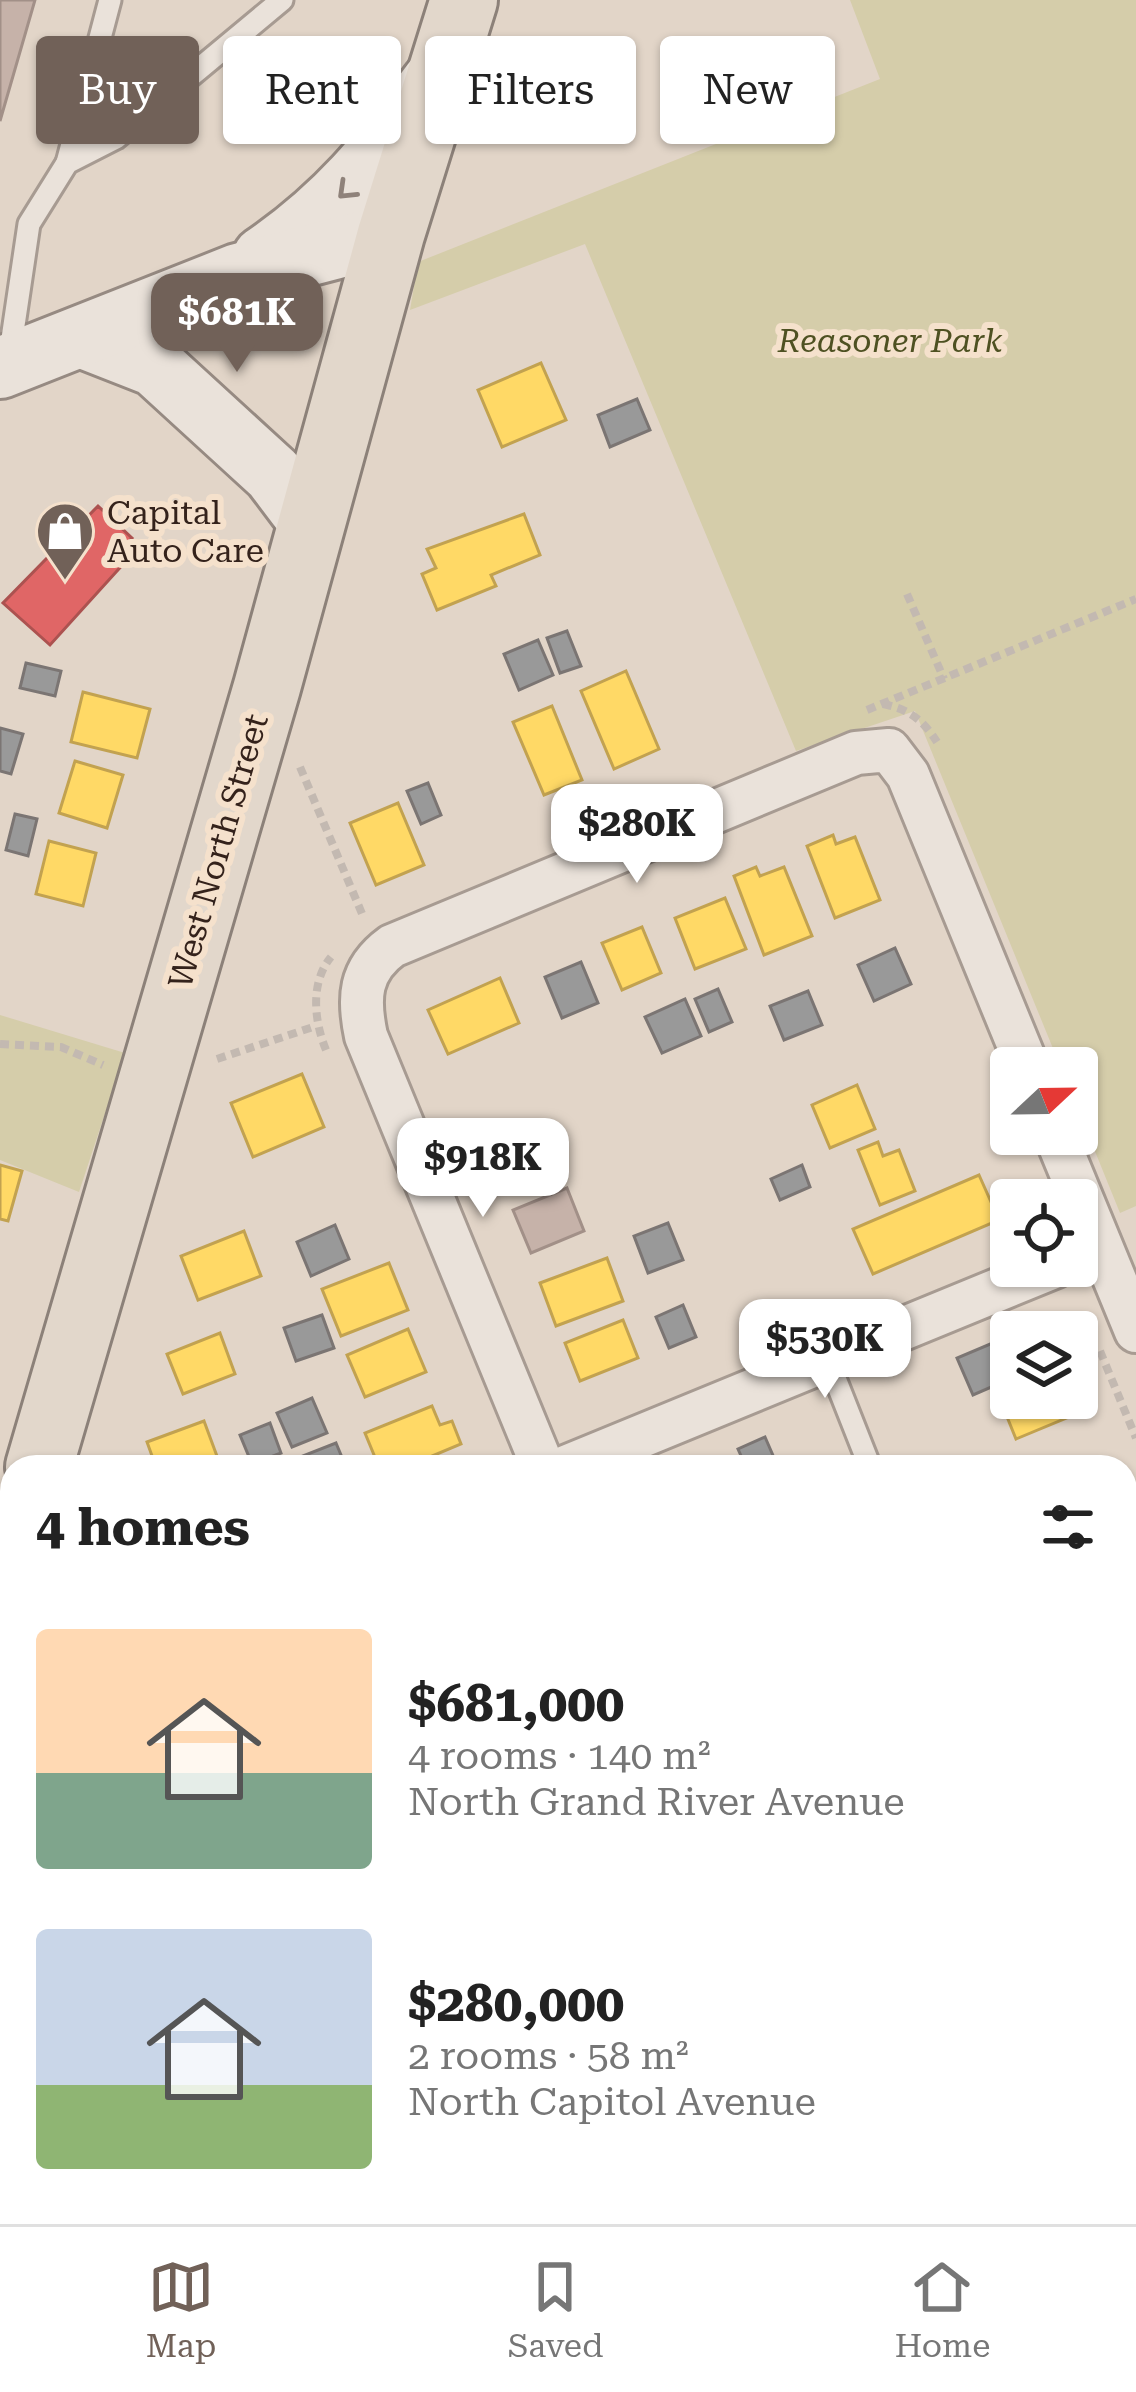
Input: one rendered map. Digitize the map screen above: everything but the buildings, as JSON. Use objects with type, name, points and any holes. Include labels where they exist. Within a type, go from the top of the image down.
[{"type":"main road","name":"West North Street","points":[[453,36],[464,0]]},
{"type":"main road","name":"West North Street","points":[[42,1455],[425,124]]},
{"type":"street","points":[[238,274],[312,223],[368,170],[425,91]]},
{"type":"street","points":[[4,366],[238,274],[391,234]]},
{"type":"street","points":[[81,338],[155,366],[274,474],[310,523]]},
{"type":"street","points":[[538,1455],[366,1036],[348,967],[856,753],[889,750],[908,775],[1019,1047]]},
{"type":"street","points":[[1064,1155],[1136,1331]]},
{"type":"street","points":[[595,1455],[1004,1287]]},
{"type":"lane","points":[[4,366],[29,224],[67,163],[110,0]]},
{"type":"lane","points":[[67,163],[116,138],[282,0]]},
{"type":"lane","points":[[826,1358],[865,1455]]},
{"type":"path","points":[[907,594],[944,679]]},
{"type":"path","points":[[860,712],[1136,599]]},
{"type":"path","points":[[301,767],[363,916]]},
{"type":"path","points":[[349,934],[363,916],[385,907]]},
{"type":"path","points":[[335,1073],[316,1026],[319,971],[348,967]]},
{"type":"path","points":[[217,1059],[316,1026]]},
{"type":"path","points":[[0,1044],[61,1047],[103,1065]]},
{"type":"green space","name":"Reasoner Park","points":[[850,0],[1136,0],[1136,1206],[1120,1213],[1096,1155],[1098,1047],[1052,1047],[915,711],[796,751],[585,244],[410,310],[418,262],[716,144],[835,144],[835,97],[880,79]]},
{"type":"green space","points":[[0,1015],[125,1053],[79,1192],[0,1160]]},
{"type":"place","name":"Capital Auto Care","points":[[65,582]]}]
